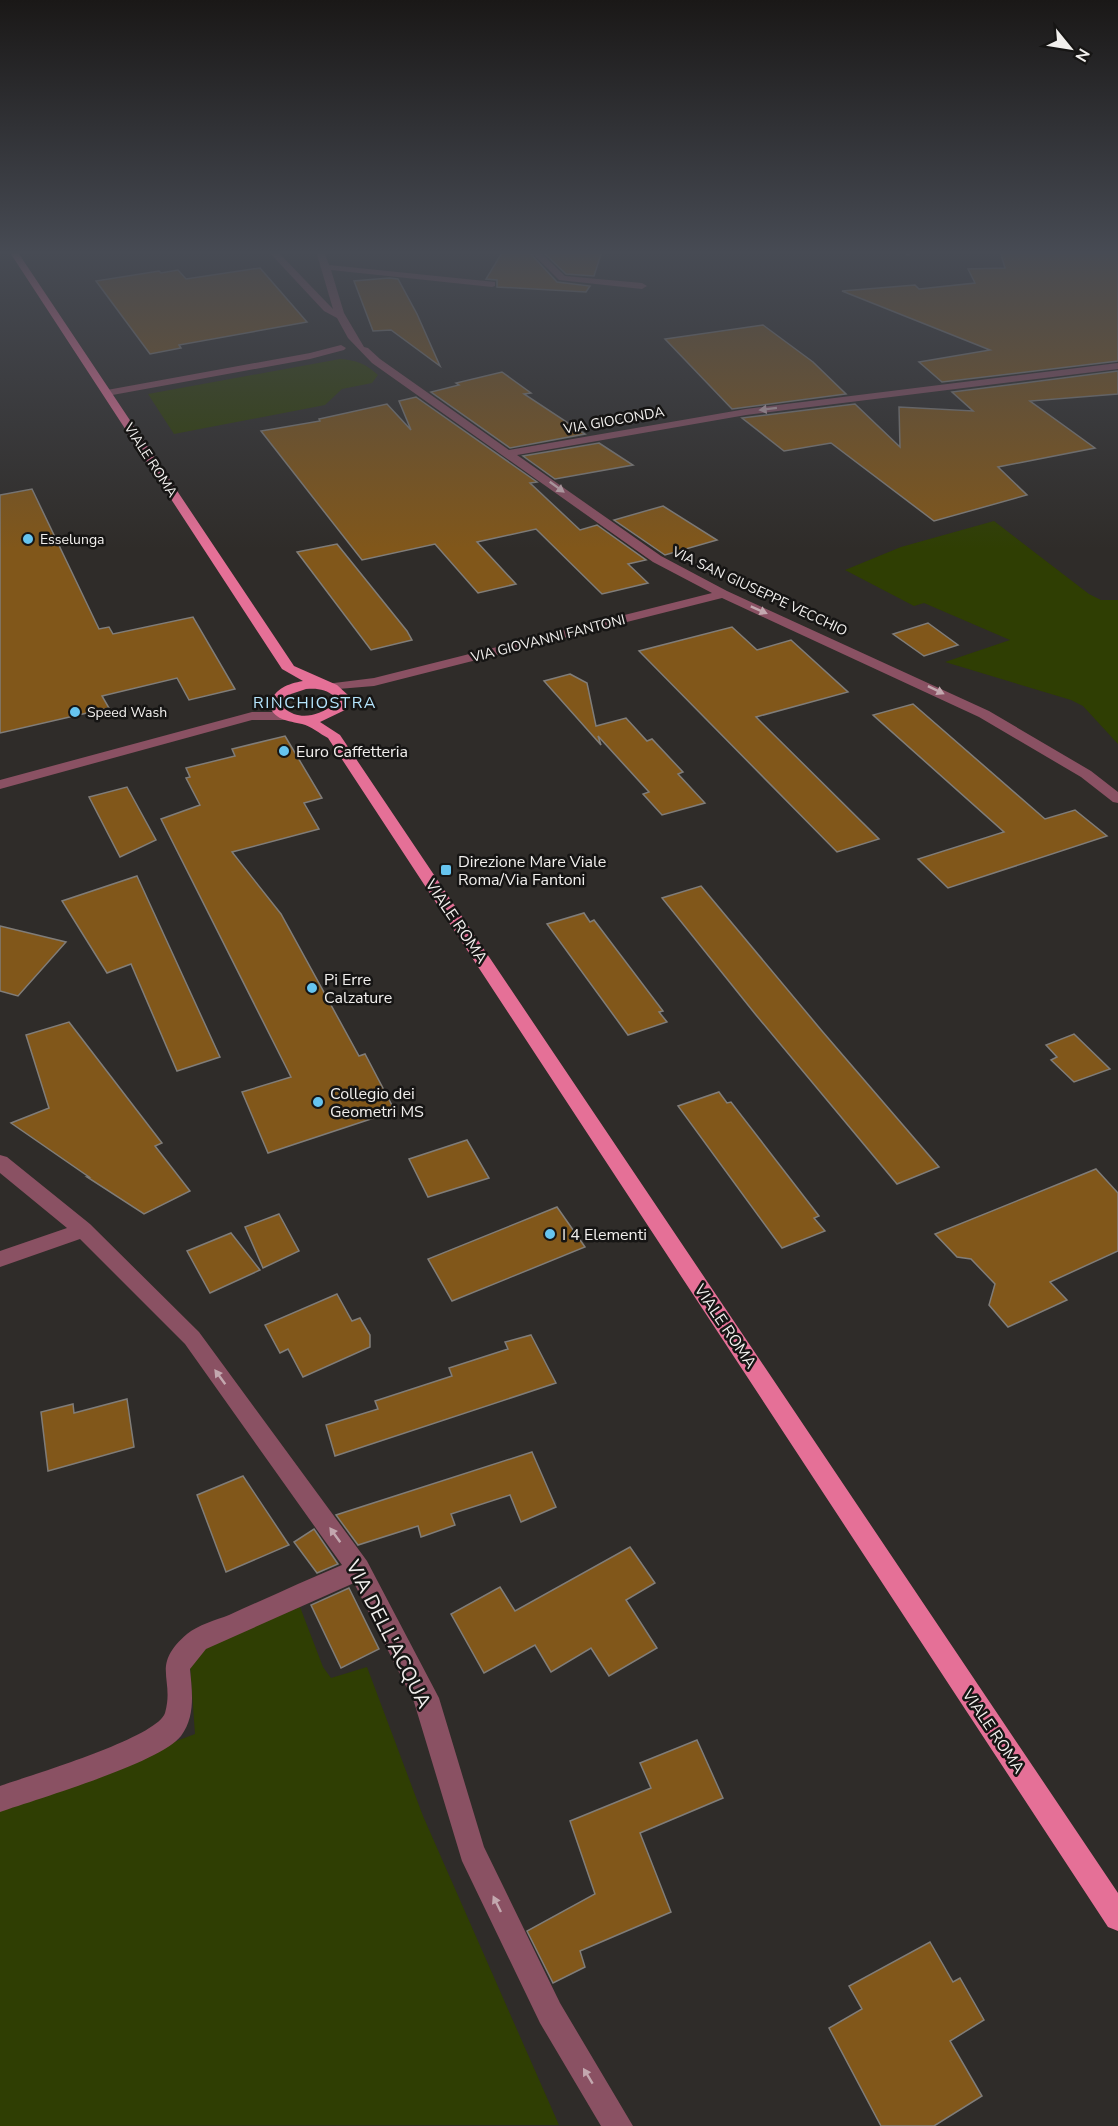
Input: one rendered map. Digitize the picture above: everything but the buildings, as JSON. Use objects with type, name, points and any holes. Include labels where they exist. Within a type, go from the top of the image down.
[{"type":"main road","name":"VIALE ROMA","points":[[79,350],[289,669]]},
{"type":"main road","points":[[286,716],[277,709],[289,669],[342,696],[337,707],[333,735]]},
{"type":"main road","points":[[280,696],[301,685],[326,686]]},
{"type":"main road","name":"VIALE ROMA","points":[[306,720],[337,707]]},
{"type":"main road","name":"VIALE ROMA","points":[[286,716],[306,720],[333,735],[1118,1917]]},
{"type":"street","name":"VIA SAN GIUSEPPE VECCHIO","points":[[107,393],[345,350]]},
{"type":"street","name":"VIA SAN GIUSEPPE VECCHIO","points":[[354,350],[376,361],[657,559],[723,594],[984,714],[1086,774],[1118,799]]},
{"type":"street","name":"VIA GIOCONDA","points":[[509,453],[746,412],[1118,366]]},
{"type":"street","name":"VIA GIOVANNI FANTONI","points":[[326,686],[374,682],[723,594]]},
{"type":"street","name":"VIA GIOVANNI FANTONI","points":[[337,707],[374,682]]},
{"type":"street","points":[[252,716],[280,696]]},
{"type":"street","points":[[0,785],[252,716],[286,716]]},
{"type":"street","name":"VIA DELL'ACQUA","points":[[0,1162],[83,1230],[192,1338],[359,1569],[426,1698],[472,1851],[550,2013],[618,2126]]},
{"type":"street","points":[[0,1259],[83,1230]]},
{"type":"street","points":[[0,1799],[147,1745],[171,1729],[179,1708],[177,1665],[198,1641],[359,1569]]},
{"type":"green space","points":[[340,359],[360,363],[378,375],[372,383],[342,389],[325,405],[174,434],[148,394]]},
{"type":"green space","points":[[994,521],[1089,594],[1101,600],[1118,600],[1118,744],[1083,706],[1071,700],[945,662],[1010,640],[924,603],[914,606],[845,570],[901,547]]},
{"type":"green space","points":[[300,1607],[323,1667],[331,1678],[367,1667],[423,1816],[559,2125],[0,2126],[0,1808],[195,1734],[190,1665],[194,1652]]},
{"type":"place","name":"Esselunga","points":[[28,539]]},
{"type":"place","name":"Speed Wash","points":[[75,712]]},
{"type":"place","name":"Euro Caffetteria","points":[[284,751]]},
{"type":"place","name":"Direzione Mare Viale Roma/Via Fantoni","points":[[446,870]]},
{"type":"place","name":"Pi Erre Calzature","points":[[312,988]]},
{"type":"place","name":"Collegio dei Geometri MS","points":[[318,1102]]},
{"type":"place","name":"I 4 Elementi","points":[[550,1234]]},
{"type":"district","name":"RINCHIOSTRA","points":[[315,702]]}]
